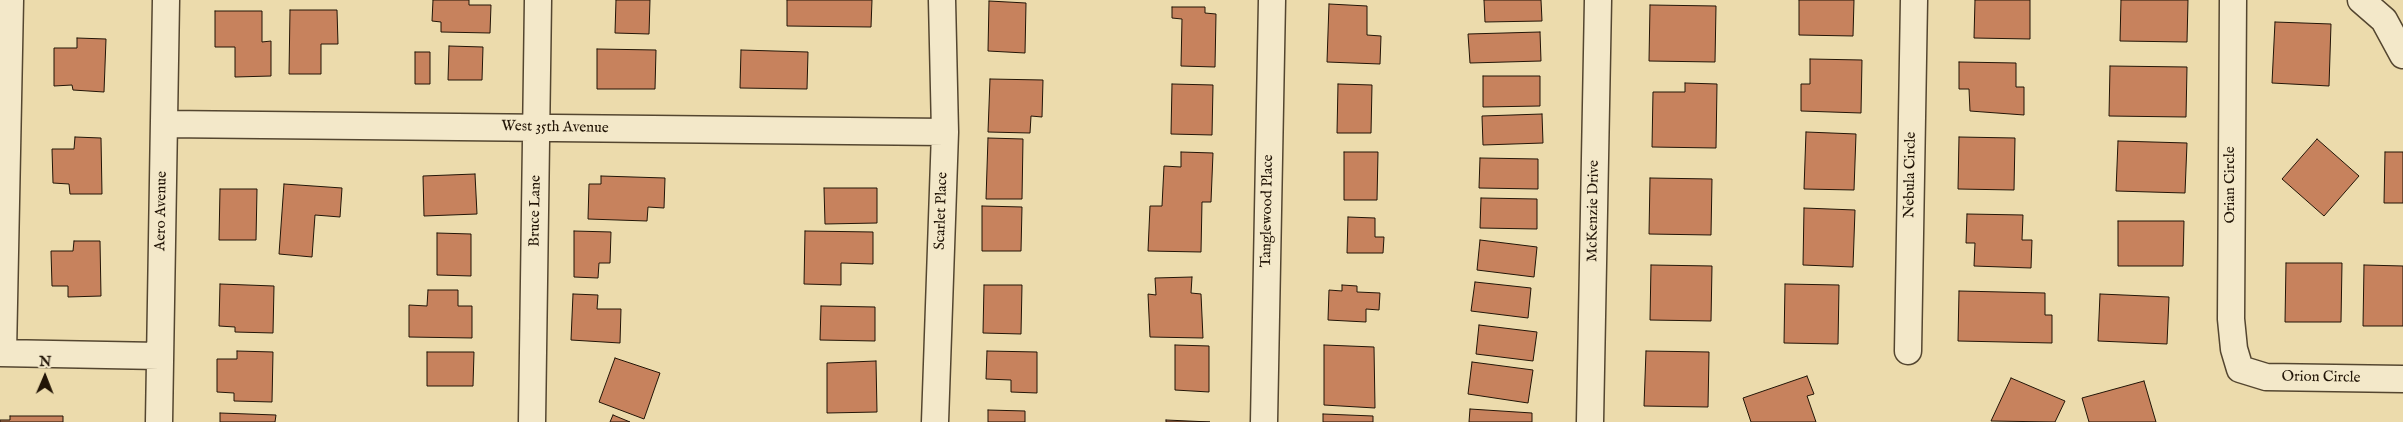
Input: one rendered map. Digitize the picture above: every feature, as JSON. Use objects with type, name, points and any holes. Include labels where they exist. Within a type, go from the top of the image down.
[{"type":"street","points":[[10,0],[1,353],[159,356]]},
{"type":"street","name":"Aero Avenue","points":[[159,422],[166,0]]},
{"type":"street","name":"Bruce Lane","points":[[532,422],[538,128],[538,0]]},
{"type":"street","name":"Scarlet Place","points":[[935,422],[945,132],[942,0]]},
{"type":"street","name":"Tanglewood Place","points":[[1264,422],[1272,0]]},
{"type":"street","name":"McKenzie Drive","points":[[1590,422],[1598,0]]},
{"type":"street","name":"Nebula Circle","points":[[1908,351],[1914,0]]},
{"type":"street","name":"Orian Circle","points":[[2232,0],[2231,318],[2234,349],[2240,369]]},
{"type":"street","points":[[2361,0],[2384,20],[2403,55]]},
{"type":"street","name":"West 35th Avenue","points":[[164,124],[945,132]]},
{"type":"street","name":"Orion Circle","points":[[2240,369],[2266,377],[2403,379]]},
{"type":"building","points":[[433,0],[469,0],[469,5],[491,5],[490,33],[441,32],[441,22],[432,21]]},
{"type":"building","points":[[616,0],[650,0],[649,34],[615,33]]},
{"type":"building","points":[[787,0],[872,0],[871,27],[787,26]]},
{"type":"building","points":[[1484,0],[1541,0],[1542,21],[1485,22]]},
{"type":"building","points":[[1799,0],[1854,0],[1853,36],[1799,35]]},
{"type":"building","points":[[1975,0],[2030,0],[2030,39],[1974,38]]},
{"type":"building","points":[[2121,0],[2188,0],[2187,42],[2120,41]]},
{"type":"building","points":[[989,1],[1026,3],[1025,53],[988,51]]},
{"type":"building","points":[[1329,4],[1367,6],[1367,35],[1381,36],[1380,64],[1327,62]]},
{"type":"building","points":[[1650,5],[1716,6],[1715,62],[1649,61]]},
{"type":"building","points":[[1172,7],[1205,7],[1205,13],[1216,14],[1215,67],[1181,66],[1182,19],[1172,18]]},
{"type":"building","points":[[290,10],[337,10],[338,44],[321,44],[321,74],[289,74]]},
{"type":"building","points":[[215,11],[262,11],[262,42],[271,41],[271,76],[235,77],[235,47],[215,47]]},
{"type":"building","points":[[2275,22],[2331,24],[2329,86],[2272,83]]},
{"type":"building","points":[[1540,32],[1541,61],[1470,63],[1468,34]]},
{"type":"building","points":[[77,38],[106,39],[104,92],[73,90],[72,85],[54,86],[54,48],[77,48]]},
{"type":"building","points":[[449,46],[483,47],[482,80],[448,80]]},
{"type":"building","points":[[597,49],[656,50],[655,89],[597,89]]},
{"type":"building","points":[[741,50],[808,52],[807,89],[740,88]]},
{"type":"building","points":[[415,52],[430,52],[430,84],[415,84]]},
{"type":"building","points":[[1810,59],[1862,60],[1861,113],[1801,111],[1801,84],[1810,84]]},
{"type":"building","points":[[1959,62],[2016,63],[2016,87],[2024,87],[2024,115],[1970,111],[1969,89],[1959,89]]},
{"type":"building","points":[[2110,66],[2187,67],[2186,117],[2109,116]]},
{"type":"building","points":[[1483,76],[1540,76],[1540,106],[1483,107]]},
{"type":"building","points":[[990,79],[1043,80],[1042,117],[1031,116],[1030,133],[988,132]]},
{"type":"building","points":[[1685,83],[1717,84],[1716,148],[1652,147],[1653,92],[1685,92]]},
{"type":"building","points":[[1172,84],[1213,85],[1212,135],[1171,134]]},
{"type":"building","points":[[1338,84],[1372,85],[1371,133],[1337,133]]},
{"type":"building","points":[[1542,114],[1543,143],[1483,145],[1482,116]]},
{"type":"building","points":[[1806,132],[1856,134],[1854,190],[1804,189]]},
{"type":"building","points":[[75,137],[101,138],[102,194],[70,194],[69,184],[53,183],[52,149],[74,149]]},
{"type":"building","points":[[1959,137],[2015,138],[2014,190],[1958,189]]},
{"type":"building","points":[[988,138],[1023,139],[1022,199],[986,199]]},
{"type":"building","points":[[2317,139],[2359,176],[2324,216],[2282,179]]},
{"type":"building","points":[[2118,141],[2187,143],[2185,193],[2116,191]]},
{"type":"building","points":[[1181,152],[1213,153],[1211,202],[1202,202],[1201,252],[1148,251],[1150,206],[1162,206],[1164,166],[1181,167]]},
{"type":"building","points":[[1344,152],[1378,152],[1377,200],[1344,200]]},
{"type":"building","points":[[2385,152],[2403,152],[2403,203],[2384,203]]},
{"type":"building","points":[[1480,158],[1538,159],[1538,189],[1479,188]]},
{"type":"building","points":[[475,174],[477,214],[424,216],[423,176]]},
{"type":"building","points":[[601,176],[665,178],[664,208],[648,207],[647,221],[588,219],[589,184],[601,184]]},
{"type":"building","points":[[1650,178],[1712,179],[1711,235],[1649,234]]},
{"type":"building","points":[[284,184],[342,188],[340,217],[315,215],[312,257],[279,254]]},
{"type":"building","points":[[824,188],[877,188],[877,223],[825,224]]},
{"type":"building","points":[[220,189],[257,189],[256,240],[219,240]]},
{"type":"building","points":[[1481,198],[1537,199],[1537,229],[1480,228]]},
{"type":"building","points":[[982,206],[1022,207],[1021,251],[982,251]]},
{"type":"building","points":[[1804,208],[1855,210],[1853,267],[1803,265]]},
{"type":"building","points":[[1967,214],[2023,215],[2022,240],[2032,240],[2031,268],[1974,266],[1975,243],[1966,243]]},
{"type":"building","points":[[1348,217],[1375,218],[1375,237],[1384,237],[1383,253],[1347,253]]},
{"type":"building","points":[[2118,221],[2184,221],[2183,266],[2118,266]]},
{"type":"building","points":[[574,231],[611,232],[610,263],[599,263],[598,278],[574,277]]},
{"type":"building","points":[[805,231],[873,232],[873,264],[841,263],[841,285],[804,284]]},
{"type":"building","points":[[437,233],[471,234],[471,276],[437,275]]},
{"type":"building","points":[[1480,240],[1537,247],[1534,277],[1477,270]]},
{"type":"building","points":[[74,241],[100,241],[101,296],[68,297],[68,286],[52,286],[51,251],[73,251]]},
{"type":"building","points":[[2286,263],[2342,263],[2341,322],[2285,322]]},
{"type":"building","points":[[1651,265],[1712,266],[1711,321],[1650,320]]},
{"type":"building","points":[[2364,265],[2403,266],[2403,326],[2363,326]]},
{"type":"building","points":[[1192,277],[1191,293],[1201,294],[1203,338],[1150,337],[1148,294],[1156,295],[1155,278]]},
{"type":"building","points":[[1475,282],[1531,288],[1528,318],[1471,311]]},
{"type":"building","points":[[220,284],[274,286],[273,333],[235,332],[235,327],[219,326]]},
{"type":"building","points":[[1785,284],[1839,285],[1838,344],[1784,343]]},
{"type":"building","points":[[984,285],[1022,285],[1021,334],[983,333]]},
{"type":"building","points":[[1342,285],[1357,286],[1357,292],[1380,293],[1379,310],[1366,309],[1366,322],[1328,320],[1329,290],[1342,291]]},
{"type":"building","points":[[428,290],[458,290],[458,306],[472,306],[472,338],[409,337],[409,305],[427,306]]},
{"type":"building","points":[[1959,291],[2045,293],[2045,315],[2052,315],[2052,343],[1958,341]]},
{"type":"building","points":[[573,294],[598,295],[597,309],[621,309],[620,343],[571,340]]},
{"type":"building","points":[[2100,294],[2169,297],[2167,344],[2098,341]]},
{"type":"building","points":[[821,306],[875,307],[875,341],[820,340]]},
{"type":"building","points":[[1479,325],[1537,332],[1533,361],[1476,354]]},
{"type":"building","points":[[1175,345],[1209,346],[1209,392],[1175,390]]},
{"type":"building","points":[[1324,345],[1374,347],[1375,408],[1324,405]]},
{"type":"building","points":[[237,351],[273,352],[272,402],[234,401],[234,393],[217,392],[217,359],[237,359]]},
{"type":"building","points":[[987,351],[1037,352],[1037,393],[1011,392],[1011,380],[986,379]]},
{"type":"building","points":[[1646,351],[1709,352],[1708,407],[1644,406]]},
{"type":"building","points":[[427,352],[474,352],[473,386],[427,386]]},
{"type":"building","points":[[615,358],[660,373],[644,419],[599,402]]},
{"type":"building","points":[[876,361],[877,412],[827,413],[827,363]]},
{"type":"building","points":[[1472,362],[1533,370],[1528,403],[1468,394]]},
{"type":"building","points":[[1807,376],[1814,394],[1807,396],[1816,422],[1751,422],[1743,398]]},
{"type":"building","points":[[2011,378],[2065,401],[2055,422],[1991,421]]},
{"type":"building","points":[[2144,381],[2156,422],[2089,422],[2082,398]]},
{"type":"building","points":[[1470,409],[1532,413],[1532,422],[1469,422]]},
{"type":"building","points":[[988,410],[1025,411],[1025,422],[988,422]]},
{"type":"building","points":[[220,413],[276,415],[275,422],[220,422]]},
{"type":"building","points":[[1323,414],[1373,416],[1373,422],[1323,422]]},
{"type":"building","points":[[613,415],[630,422],[610,422]]},
{"type":"building","points":[[10,416],[63,416],[63,422],[0,422],[0,420],[10,420]]},
{"type":"building","points":[[1166,420],[1210,422],[1166,422]]}]
